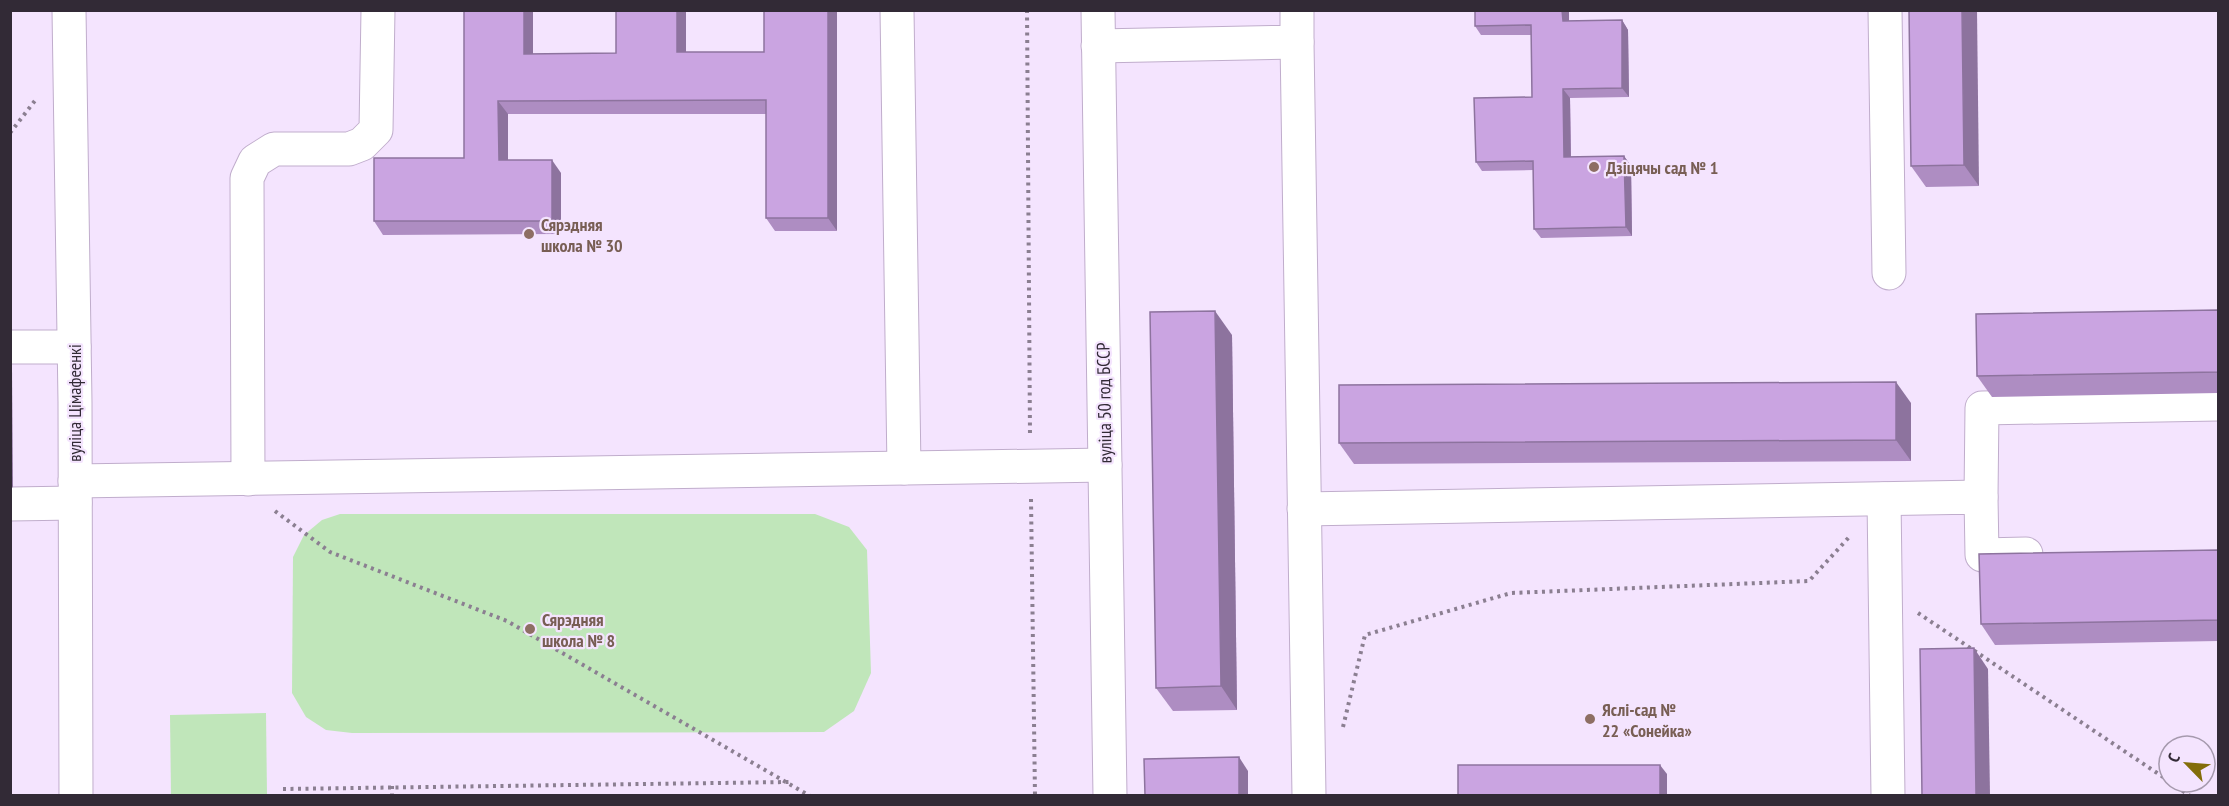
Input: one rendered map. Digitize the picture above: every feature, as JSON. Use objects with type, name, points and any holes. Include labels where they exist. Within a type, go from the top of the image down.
[{"type":"street","name":"вуліца Цімафеенкі","points":[[69,10],[74,347],[76,795]]},
{"type":"street","points":[[240,479],[247,178],[255,161],[274,149],[349,149],[362,144],[376,130],[378,10]]},
{"type":"street","points":[[897,10],[904,468]]},
{"type":"street","name":"вуліца 50 год БССР","points":[[1098,10],[1110,795]]},
{"type":"street","points":[[1885,10],[1889,273]]},
{"type":"street","points":[[1098,45],[1297,26],[1309,795]]},
{"type":"street","points":[[10,347],[74,347]]},
{"type":"street","points":[[2053,553],[1982,555],[1982,408],[2218,404]]},
{"type":"street","points":[[10,504],[75,492],[240,479],[1105,465]]},
{"type":"street","points":[[1304,509],[1981,497]]},
{"type":"street","points":[[1884,499],[1888,795]]},
{"type":"path","points":[[1027,10],[1035,795]]},
{"type":"path","points":[[10,133],[38,97]]},
{"type":"path","points":[[240,479],[330,552],[507,621],[810,795]]},
{"type":"path","points":[[1341,738],[1365,635],[1511,593],[1809,581],[1884,499]]},
{"type":"path","points":[[1885,590],[2157,774]]},
{"type":"path","points":[[283,789],[789,782]]},
{"type":"path","points":[[392,786],[392,795]]},
{"type":"green space","points":[[340,514],[815,514],[849,527],[867,550],[871,673],[854,711],[824,732],[352,733],[326,730],[306,717],[292,693],[293,557],[304,535],[322,520]]},
{"type":"green space","points":[[266,713],[267,795],[171,795],[170,715]]},
{"type":"building","points":[[464,10],[524,10],[524,54],[616,53],[616,10],[677,10],[677,52],[764,52],[764,10],[828,10],[828,218],[766,218],[766,100],[498,101],[499,160],[552,160],[552,221],[374,221],[374,158],[464,158]]},
{"type":"building","points":[[1475,10],[1562,10],[1563,21],[1622,20],[1622,88],[1563,89],[1564,157],[1624,156],[1626,227],[1534,229],[1533,161],[1476,162],[1474,98],[1532,97],[1531,25],[1475,26]]},
{"type":"building","points":[[1909,10],[1962,10],[1964,165],[1911,166]]},
{"type":"building","points":[[2218,310],[2218,372],[1977,376],[1976,314]]},
{"type":"building","points":[[1215,311],[1221,686],[1156,688],[1150,312]]},
{"type":"building","points":[[1896,382],[1896,440],[1339,443],[1339,385]]},
{"type":"building","points":[[2218,550],[2218,620],[1981,624],[1979,554]]},
{"type":"building","points":[[1974,648],[1976,795],[1922,795],[1920,649]]},
{"type":"building","points":[[1239,757],[1239,795],[1145,795],[1144,759]]},
{"type":"building","points":[[1458,765],[1660,765],[1660,795],[1458,795]]},
{"type":"place","name":"Дзіцячы сад № 1","points":[[1594,167]]},
{"type":"place","name":"Сярэдняя школа № 30","points":[[529,234]]},
{"type":"place","name":"Сярэдняя школа № 8","points":[[530,629]]},
{"type":"place","name":"Яслі-сад № 22 «Сонейка»","points":[[1590,719]]}]
